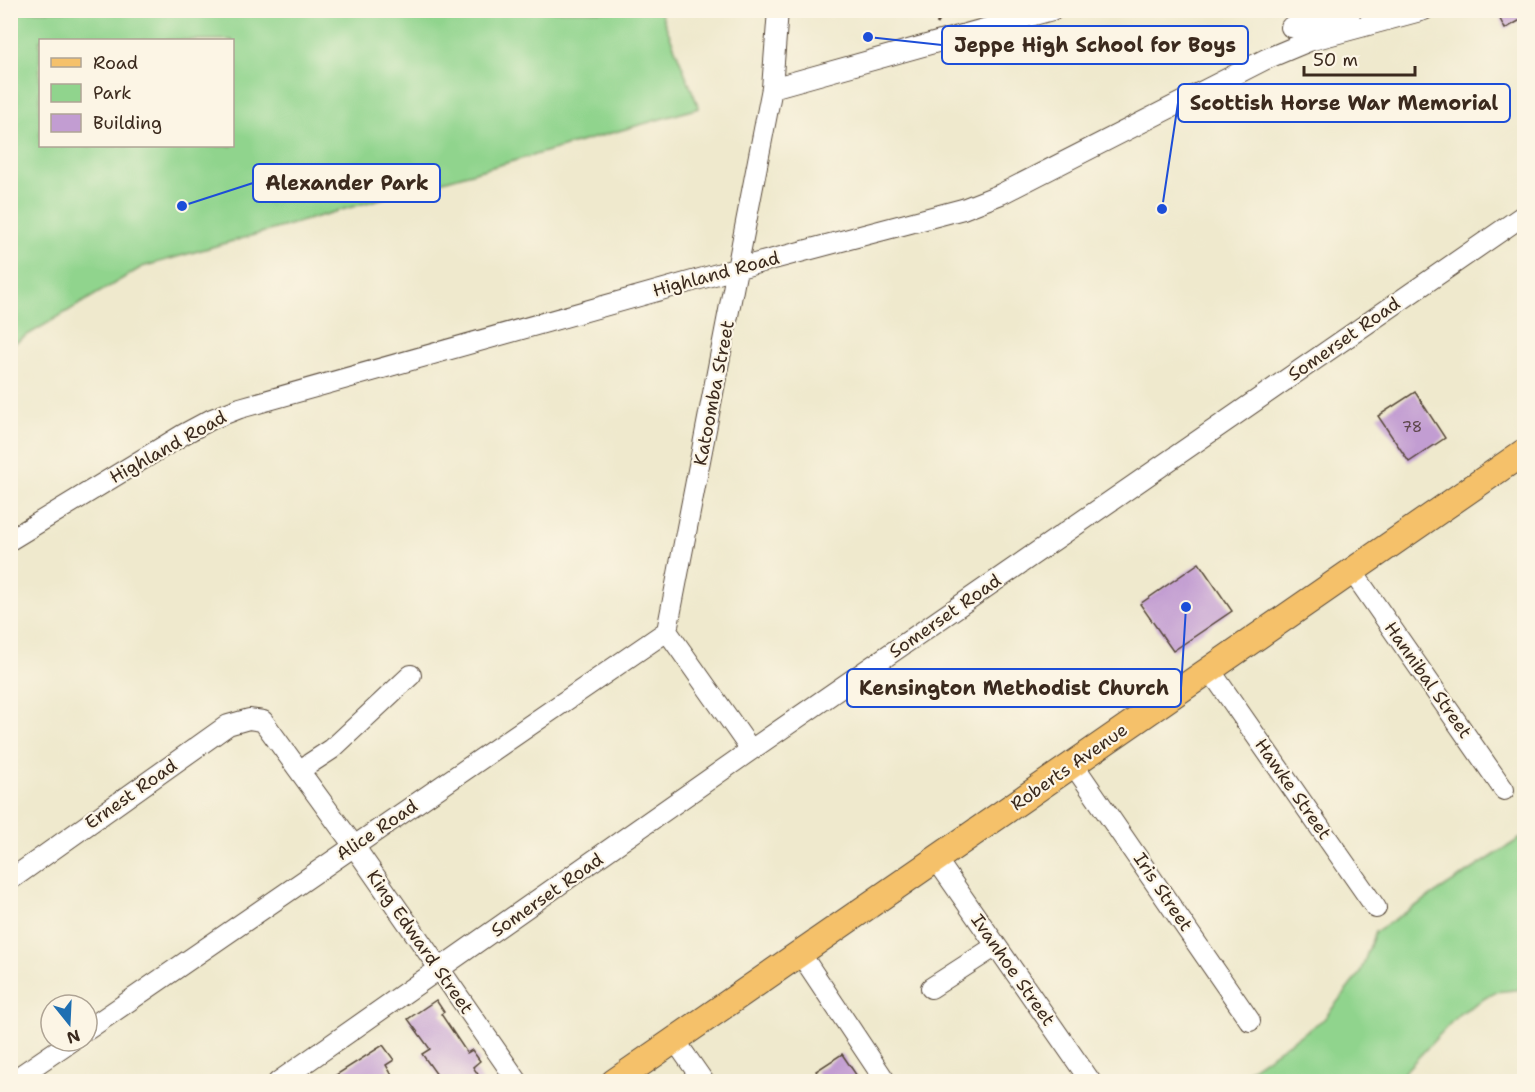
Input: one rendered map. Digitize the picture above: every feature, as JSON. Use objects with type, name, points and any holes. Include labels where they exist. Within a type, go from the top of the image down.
[{"type":"main road","name":"Roberts Avenue","points":[[614,1082],[1524,452]]},
{"type":"street","name":"Katoomba Street","points":[[667,631],[772,88],[778,10]]},
{"type":"street","points":[[772,88],[1052,10]]},
{"type":"street","points":[[1291,27],[1352,10]]},
{"type":"street","name":"Highland Road","points":[[10,540],[184,434],[230,412],[739,268],[983,202],[1266,59],[1309,41],[1424,10]]},
{"type":"street","name":"Somerset Road","points":[[278,1082],[751,750],[1524,215]]},
{"type":"street","name":"Hannibal Street","points":[[1352,571],[1504,789]]},
{"type":"street","points":[[667,631],[751,750]]},
{"type":"street","name":"Alice Road","points":[[99,1022],[667,631]]},
{"type":"street","name":"Hawke Street","points":[[1210,670],[1376,908]]},
{"type":"street","points":[[300,770],[332,749],[411,675]]},
{"type":"street","name":"King Edward Street","points":[[256,718],[270,728],[518,1082]]},
{"type":"street","name":"Ernest Road","points":[[10,880],[228,726],[256,718]]},
{"type":"street","name":"Iris Street","points":[[1073,764],[1250,1021]]},
{"type":"street","name":"Ivanhoe Street","points":[[936,859],[1091,1082]]},
{"type":"street","points":[[931,988],[996,946]]},
{"type":"street","points":[[800,953],[886,1082]]},
{"type":"street","points":[[674,1039],[704,1082]]},
{"type":"street","points":[[11,1082],[53,1053]]},
{"type":"green space","points":[[10,11],[660,11],[699,108],[142,267],[11,345]]},
{"type":"green space","points":[[1524,836],[1524,989],[1495,992],[1459,1014],[1396,1081],[1233,1081],[1324,1019],[1360,973],[1375,932]]},
{"type":"building","points":[[1515,10],[1524,10],[1524,18],[1505,29],[1500,19]]},
{"type":"building","points":[[1415,392],[1445,438],[1409,462],[1378,416]]},
{"type":"building","points":[[1199,563],[1232,611],[1173,651],[1140,604]]},
{"type":"building","points":[[436,1000],[444,1012],[441,1014],[467,1053],[472,1050],[480,1061],[473,1067],[483,1082],[442,1082],[422,1054],[430,1049],[408,1019]]},
{"type":"building","points":[[383,1045],[394,1060],[386,1065],[396,1082],[325,1082]]},
{"type":"building","points":[[842,1054],[861,1082],[822,1082],[816,1071]]},
{"type":"place","name":"Jeppe High School for Boys","points":[[868,37]]},
{"type":"place","name":"Alexander Park","points":[[182,206]]},
{"type":"place","name":"Scottish Horse War Memorial","points":[[1162,209]]},
{"type":"place","name":"Kensington Methodist Church","points":[[1186,607]]}]
